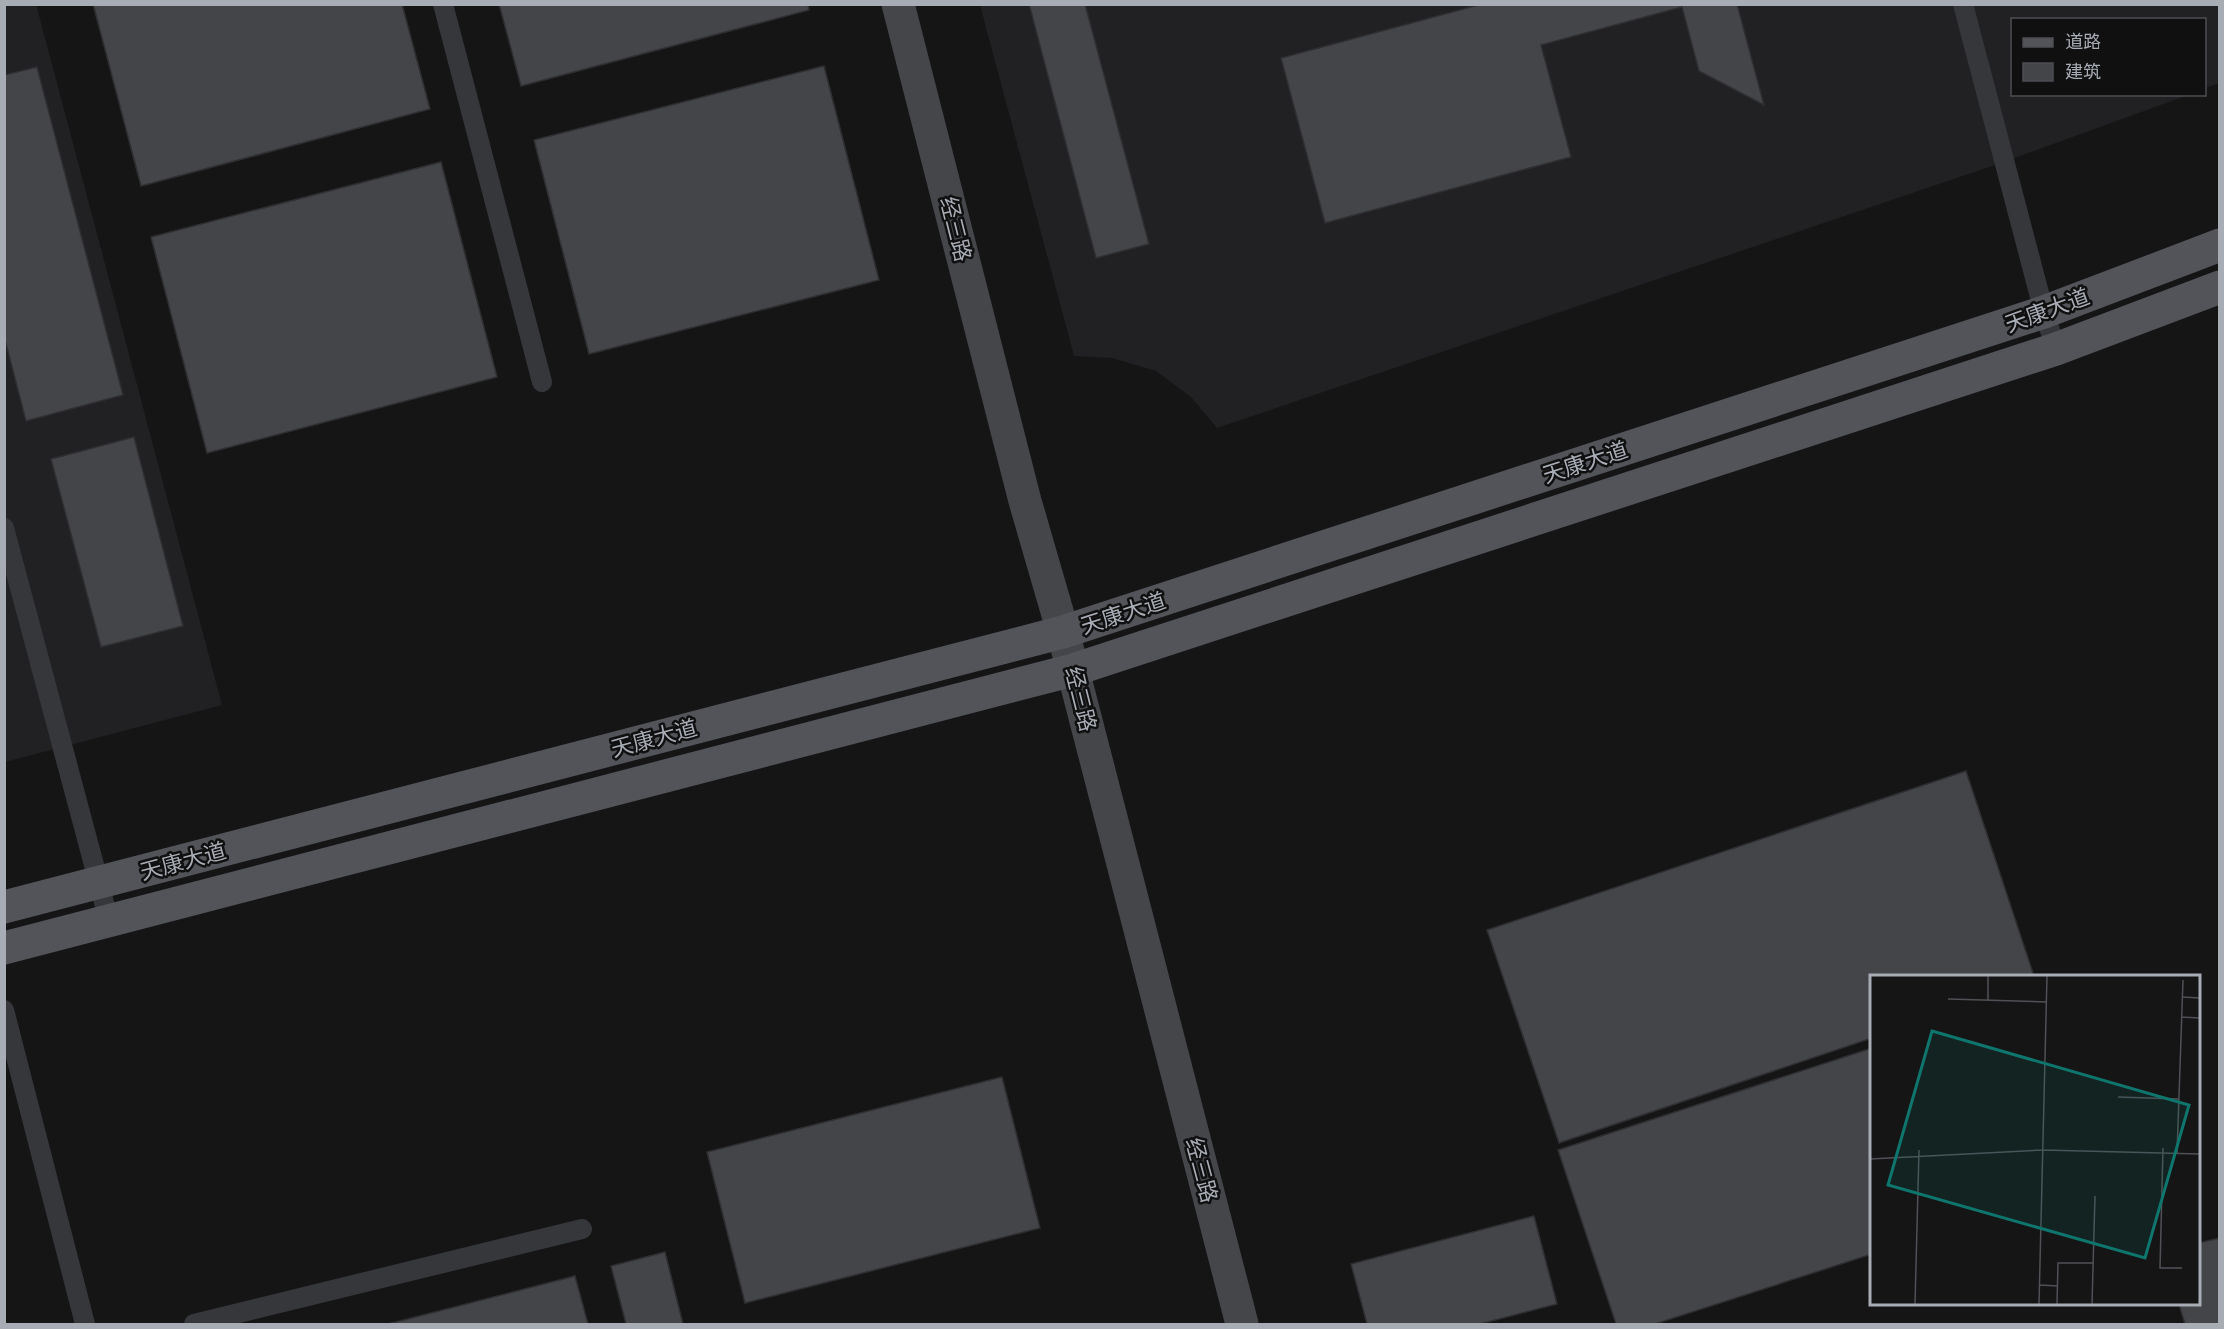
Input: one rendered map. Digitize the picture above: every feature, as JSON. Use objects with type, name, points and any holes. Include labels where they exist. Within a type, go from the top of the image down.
[{"type":"main road","name":"天康大道","points":[[4,907],[1063,632],[2044,312],[2220,245]]},
{"type":"main road","name":"天康大道","points":[[4,948],[1073,670],[2056,349],[2220,287]]},
{"type":"street","name":"经三路","points":[[898,4],[1025,501],[1063,632],[1242,1324]]},
{"type":"lane","points":[[443,4],[542,382]]},
{"type":"lane","points":[[1963,4],[2044,312],[2056,349]]},
{"type":"lane","points":[[4,528],[109,921]]},
{"type":"lane","points":[[4,1010],[85,1324]]},
{"type":"lane","points":[[194,1324],[582,1229]]},
{"type":"shaded area","points":[[36,4],[222,705],[5,762],[4,5]]},
{"type":"shaded area","points":[[980,5],[2219,5],[2219,83],[2206,88],[2206,18],[2011,18],[2011,96],[2185,96],[2004,162],[1217,428],[1191,397],[1156,371],[1112,358],[1074,356]]},
{"type":"building","points":[[93,4],[402,4],[430,109],[141,186]]},
{"type":"building","points":[[499,4],[808,4],[809,10],[521,86]]},
{"type":"building","points":[[1029,4],[1085,4],[1149,244],[1096,258]]},
{"type":"building","points":[[1482,4],[1737,4],[1764,105],[1699,71],[1682,7],[1541,45],[1571,157],[1325,223],[1281,58]]},
{"type":"building","points":[[824,66],[879,280],[589,354],[534,140]]},
{"type":"building","points":[[37,67],[123,395],[26,421],[4,336],[4,75]]},
{"type":"building","points":[[441,162],[497,377],[207,453],[151,237]]},
{"type":"building","points":[[134,437],[183,626],[101,647],[51,459]]},
{"type":"building","points":[[1966,771],[2034,975],[1870,975],[1870,1039],[1559,1143],[1487,930]]},
{"type":"building","points":[[1870,1049],[1870,1255],[1655,1324],[1616,1324],[1558,1150]]},
{"type":"building","points":[[1002,1077],[1040,1228],[745,1303],[707,1152]]},
{"type":"building","points":[[1534,1216],[1557,1304],[1480,1324],[1367,1324],[1351,1264]]},
{"type":"building","points":[[2220,1238],[2220,1324],[2185,1324],[2179,1305],[2200,1305],[2200,1243]]},
{"type":"building","points":[[665,1252],[683,1324],[626,1324],[611,1266]]},
{"type":"building","points":[[575,1276],[588,1324],[388,1324]]}]
